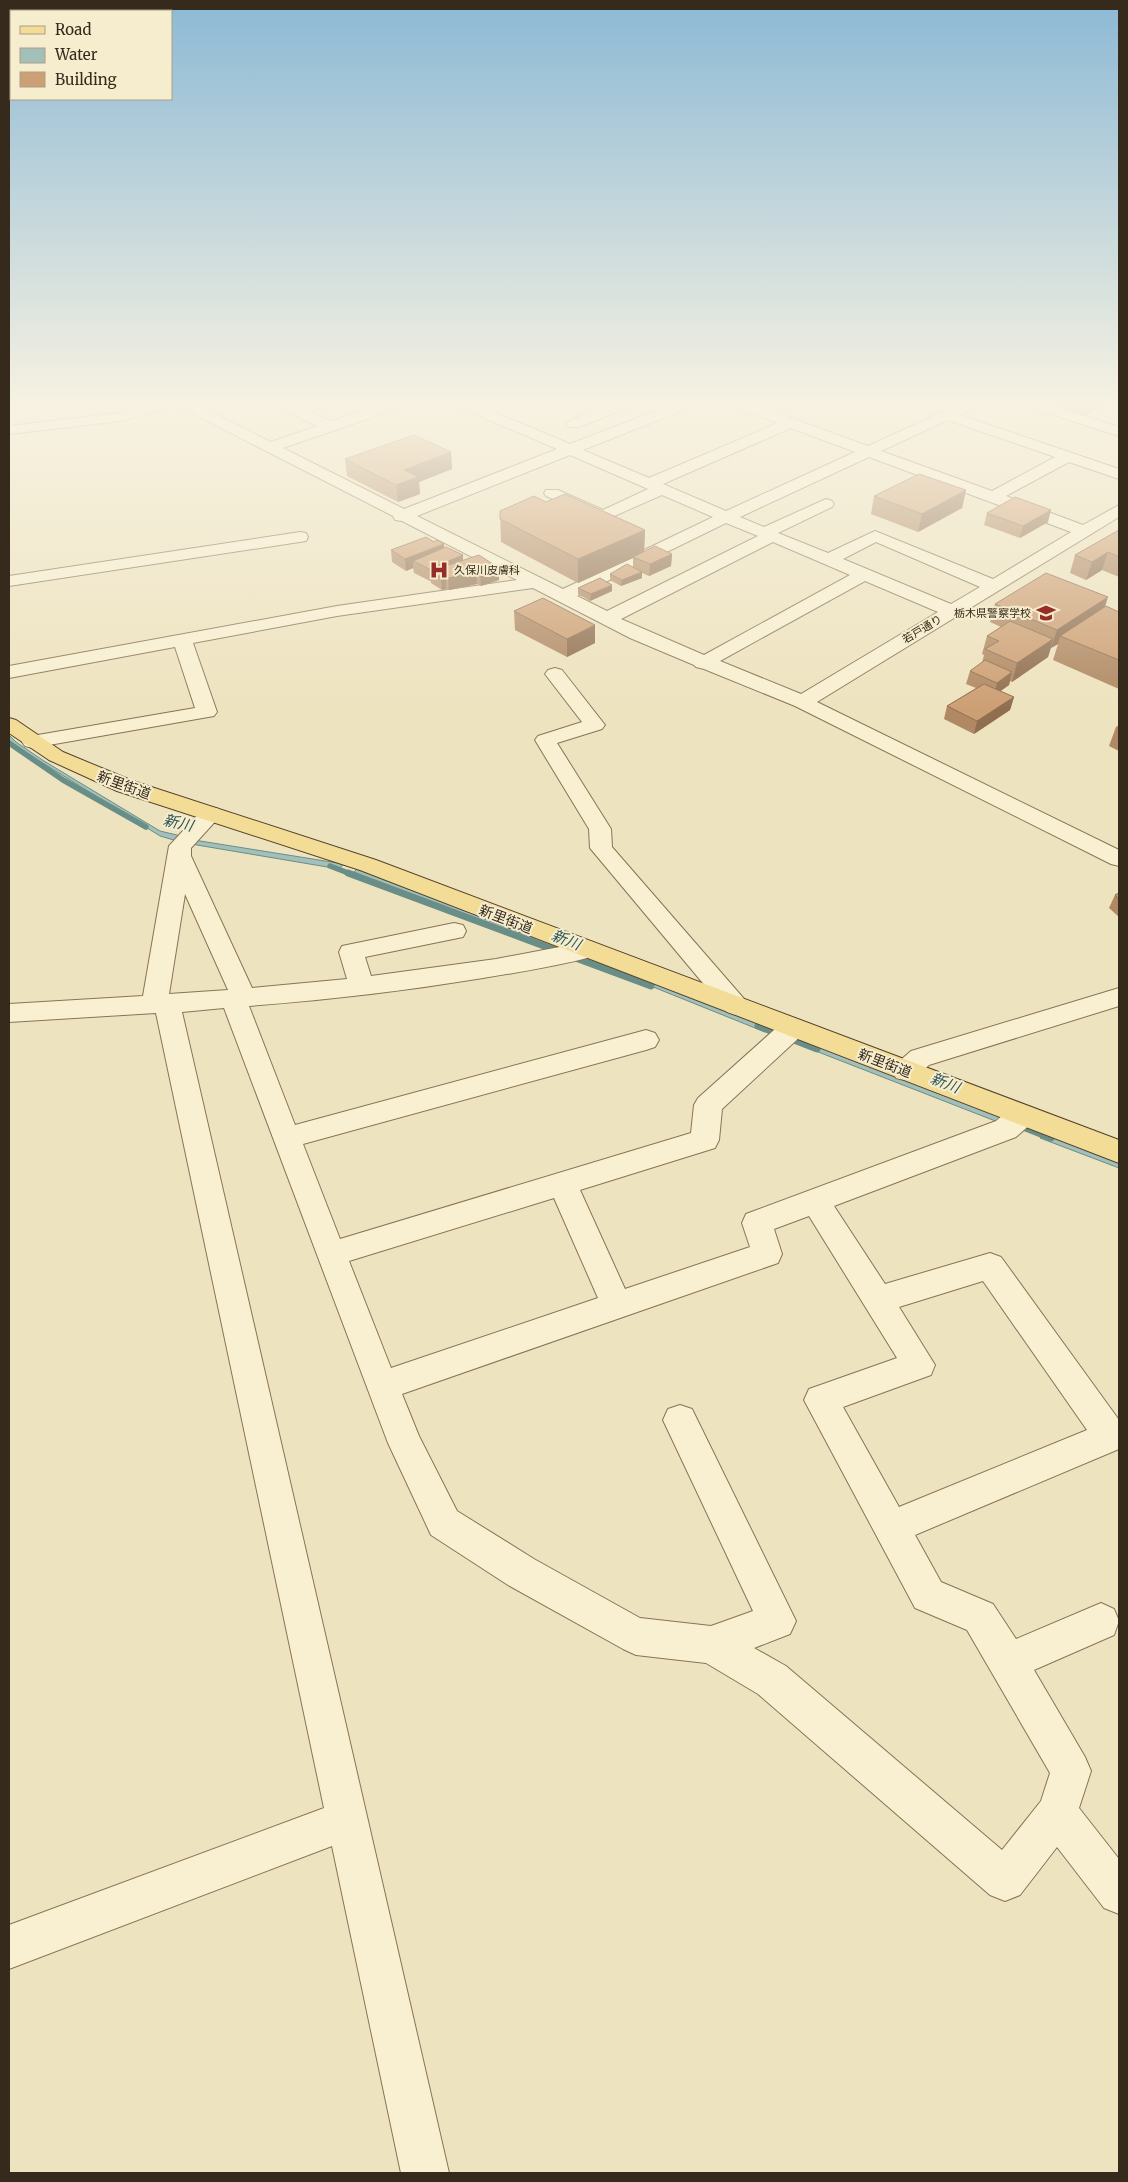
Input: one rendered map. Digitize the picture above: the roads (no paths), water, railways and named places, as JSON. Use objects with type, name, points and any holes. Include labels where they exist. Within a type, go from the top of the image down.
[{"type":"main road","name":"新里街道","points":[[9,724],[32,742],[88,772],[125,786],[368,865],[573,952],[736,1006],[787,1034],[906,1071],[1014,1122],[1119,1152]]},
{"type":"street","points":[[383,506],[606,619],[703,663],[802,702],[1119,859]]},
{"type":"street","points":[[402,516],[428,506]]},
{"type":"street","points":[[580,506],[602,516],[621,506]]},
{"type":"street","points":[[700,506],[952,611]]},
{"type":"street","points":[[561,597],[750,506]]},
{"type":"street","points":[[606,619],[822,506]]},
{"type":"street","points":[[1018,506],[1085,531]]},
{"type":"street","name":"若戸通り","points":[[802,702],[1119,510]]},
{"type":"street","points":[[828,560],[875,536],[994,586]]},
{"type":"street","points":[[9,581],[300,537]]},
{"type":"street","points":[[703,663],[863,575]]},
{"type":"street","points":[[9,672],[337,611],[533,583]]},
{"type":"street","points":[[32,742],[207,712],[182,640]]},
{"type":"street","points":[[555,674],[595,725],[545,740],[600,829],[601,848],[736,1006]]},
{"type":"street","points":[[211,814],[184,845],[161,1004],[347,1820],[425,2173]]},
{"type":"street","points":[[184,845],[286,1138],[405,1443],[444,1523],[521,1572],[636,1636],[711,1645],[772,1680],[1005,1880],[1056,1813],[1071,1771],[980,1616],[928,1595],[821,1400],[919,1365],[816,1202]]},
{"type":"street","points":[[362,987],[351,952],[454,931]]},
{"type":"street","points":[[9,1013],[239,999],[362,987],[514,965],[573,952]]},
{"type":"street","points":[[906,1071],[920,1058],[1119,997]]},
{"type":"street","points":[[331,1254],[705,1140],[708,1105],[787,1034]]},
{"type":"street","points":[[286,1138],[646,1040]]},
{"type":"street","points":[[382,1386],[767,1254],[757,1223],[816,1202],[1014,1122]]},
{"type":"street","points":[[562,1183],[617,1305]]},
{"type":"street","points":[[877,1300],[990,1266],[1111,1436],[892,1528]]},
{"type":"street","points":[[680,1420],[777,1621],[711,1645]]},
{"type":"street","points":[[1008,1662],[1101,1622]]},
{"type":"street","points":[[1056,1813],[1119,1893]]},
{"type":"street","points":[[9,1947],[347,1820]]},
{"type":"water","points":[[9,735],[44,761],[160,831],[181,836],[177,841],[160,836],[9,742]]},
{"type":"water","points":[[194,840],[344,864],[339,869],[191,844]]},
{"type":"water","points":[[357,869],[564,946],[559,951],[353,873]]},
{"type":"water","points":[[600,960],[769,1026],[765,1032],[596,964]]},
{"type":"water","points":[[811,1042],[1006,1117],[1003,1124],[808,1048]]},
{"type":"water","points":[[1044,1132],[1119,1161],[1119,1168],[1040,1138]]},
{"type":"waterway","name":"新川","points":[[9,743],[63,780],[146,827]]},
{"type":"waterway","name":"新川","points":[[330,866],[351,874]]},
{"type":"waterway","name":"新川","points":[[348,873],[560,952]]},
{"type":"waterway","name":"新川","points":[[573,957],[651,986]]},
{"type":"waterway","name":"新川","points":[[758,1026],[817,1049]]},
{"type":"waterway","name":"新川","points":[[1018,1125],[1051,1138]]},
{"type":"place","name":"久保川皮膚科","points":[[439,570]]},
{"type":"place","name":"栃木県警察学校","points":[[1046,613]]}]
